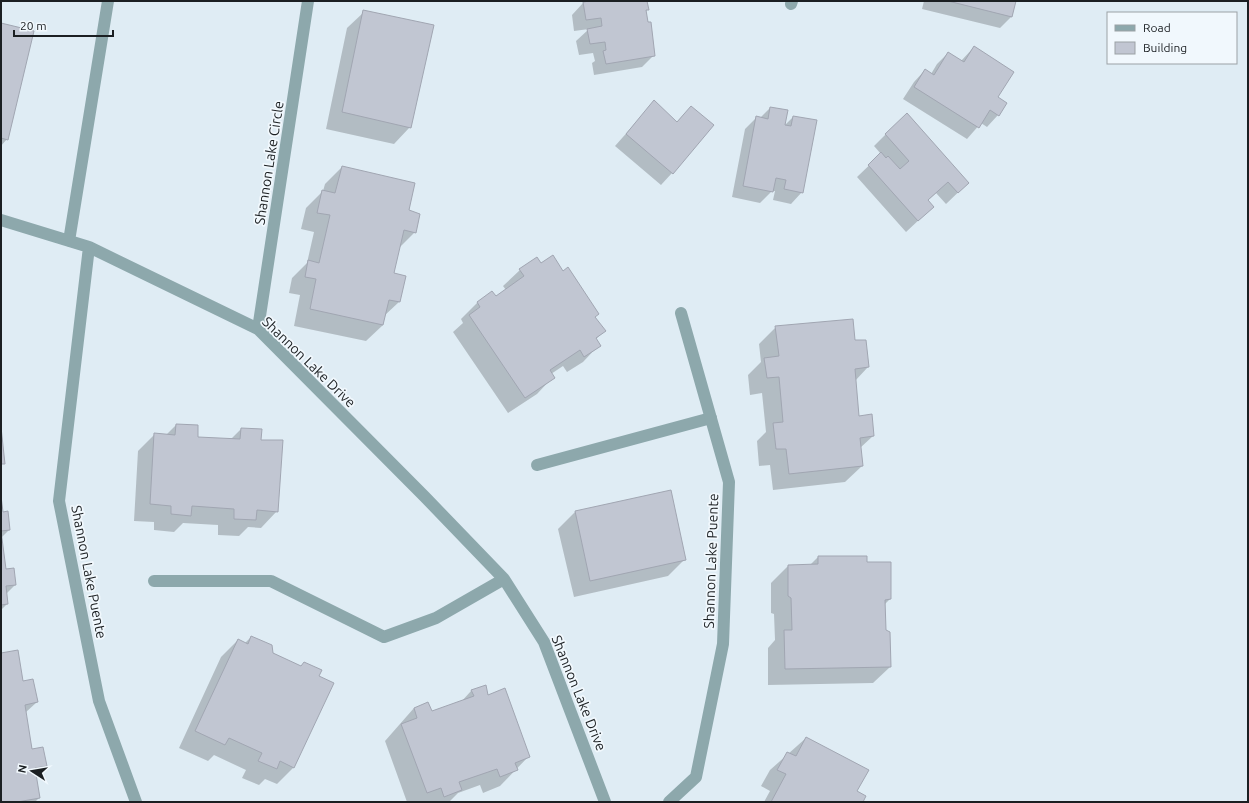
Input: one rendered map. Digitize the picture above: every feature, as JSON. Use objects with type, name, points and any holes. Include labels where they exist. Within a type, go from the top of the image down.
[{"type":"street","points":[[69,241],[108,1]]},
{"type":"street","name":"Shannon Lake Circle","points":[[258,329],[308,1]]},
{"type":"street","name":"Shannon Lake Drive","points":[[1,220],[89,247],[258,329],[425,497],[504,579],[544,642],[605,802]]},
{"type":"street","name":"Shannon Lake Puente","points":[[89,247],[59,501],[99,701],[136,802]]},
{"type":"street","name":"Shannon Lake Puente","points":[[669,802],[696,777],[723,644],[729,482],[681,313]]},
{"type":"street","points":[[537,465],[711,418]]},
{"type":"street","points":[[154,581],[271,581],[384,637],[436,618],[504,579]]},
{"type":"building","points":[[647,1],[649,10],[646,10],[648,22],[651,22],[655,56],[606,64],[603,51],[606,50],[605,42],[590,44],[587,29],[602,26],[601,18],[586,20],[583,2]]},
{"type":"building","points":[[948,1],[1016,1],[1012,17]]},
{"type":"building","points":[[363,10],[434,25],[411,128],[342,112]]},
{"type":"building","points":[[1,23],[34,31],[8,140],[1,138]]},
{"type":"building","points":[[974,46],[1014,72],[998,97],[1007,103],[999,116],[990,110],[979,128],[914,87],[925,69],[934,75],[948,52],[964,62]]},
{"type":"building","points":[[654,100],[677,122],[691,106],[714,125],[673,174],[626,134]]},
{"type":"building","points":[[770,107],[788,110],[785,125],[791,126],[793,116],[817,120],[803,193],[784,189],[786,180],[776,178],[773,192],[743,186],[756,116],[768,119]]},
{"type":"building","points":[[907,113],[969,183],[958,193],[948,182],[928,200],[934,207],[918,221],[868,165],[881,152],[886,158],[888,156],[900,169],[909,161],[885,134]]},
{"type":"building","points":[[342,166],[415,183],[409,210],[420,214],[416,233],[404,230],[394,273],[406,276],[400,302],[389,300],[383,325],[310,309],[316,279],[305,277],[308,260],[319,263],[330,215],[317,213],[322,190],[335,193]]},
{"type":"building","points":[[553,255],[563,271],[568,267],[599,314],[595,317],[606,331],[596,338],[601,346],[584,357],[580,350],[550,370],[555,378],[525,398],[469,315],[480,307],[477,302],[492,291],[496,296],[524,276],[519,269],[537,257],[541,263]]},
{"type":"building","points":[[853,319],[855,340],[866,340],[869,367],[855,369],[859,416],[872,414],[874,436],[860,438],[863,466],[789,474],[786,449],[776,449],[773,423],[783,422],[779,377],[767,378],[764,358],[779,356],[775,326]]},
{"type":"building","points":[[176,424],[198,425],[198,437],[240,439],[241,428],[262,429],[261,440],[283,440],[278,512],[257,510],[256,520],[234,519],[234,509],[192,506],[191,516],[171,514],[171,506],[150,504],[154,433],[175,435]]},
{"type":"building","points":[[1,427],[5,464],[1,464]]},
{"type":"building","points":[[671,490],[686,560],[590,581],[575,511]]},
{"type":"building","points":[[1,496],[3,512],[8,511],[10,530],[1,531]]},
{"type":"building","points":[[1,531],[6,569],[14,568],[16,585],[6,586],[8,604],[1,605]]},
{"type":"building","points":[[818,556],[867,556],[867,562],[891,562],[891,599],[885,600],[886,630],[890,632],[891,667],[785,669],[784,630],[792,630],[791,598],[788,596],[788,565],[818,564]]},
{"type":"building","points":[[251,636],[272,645],[273,653],[301,666],[304,662],[322,670],[319,676],[334,683],[294,768],[280,761],[277,769],[258,761],[262,753],[229,738],[225,745],[195,731],[238,639],[248,644]]},
{"type":"building","points":[[18,650],[23,681],[33,679],[38,702],[25,705],[32,749],[43,747],[47,766],[35,768],[40,798],[17,802],[1,802],[1,653]]},
{"type":"building","points":[[486,685],[488,695],[505,688],[530,757],[515,763],[518,770],[500,777],[497,769],[459,782],[462,790],[444,797],[441,788],[427,793],[401,724],[417,718],[414,708],[428,702],[432,711],[474,696],[471,690]]},
{"type":"building","points":[[806,737],[869,770],[857,791],[866,796],[863,802],[771,802],[786,774],[777,770],[787,752],[796,756]]}]
